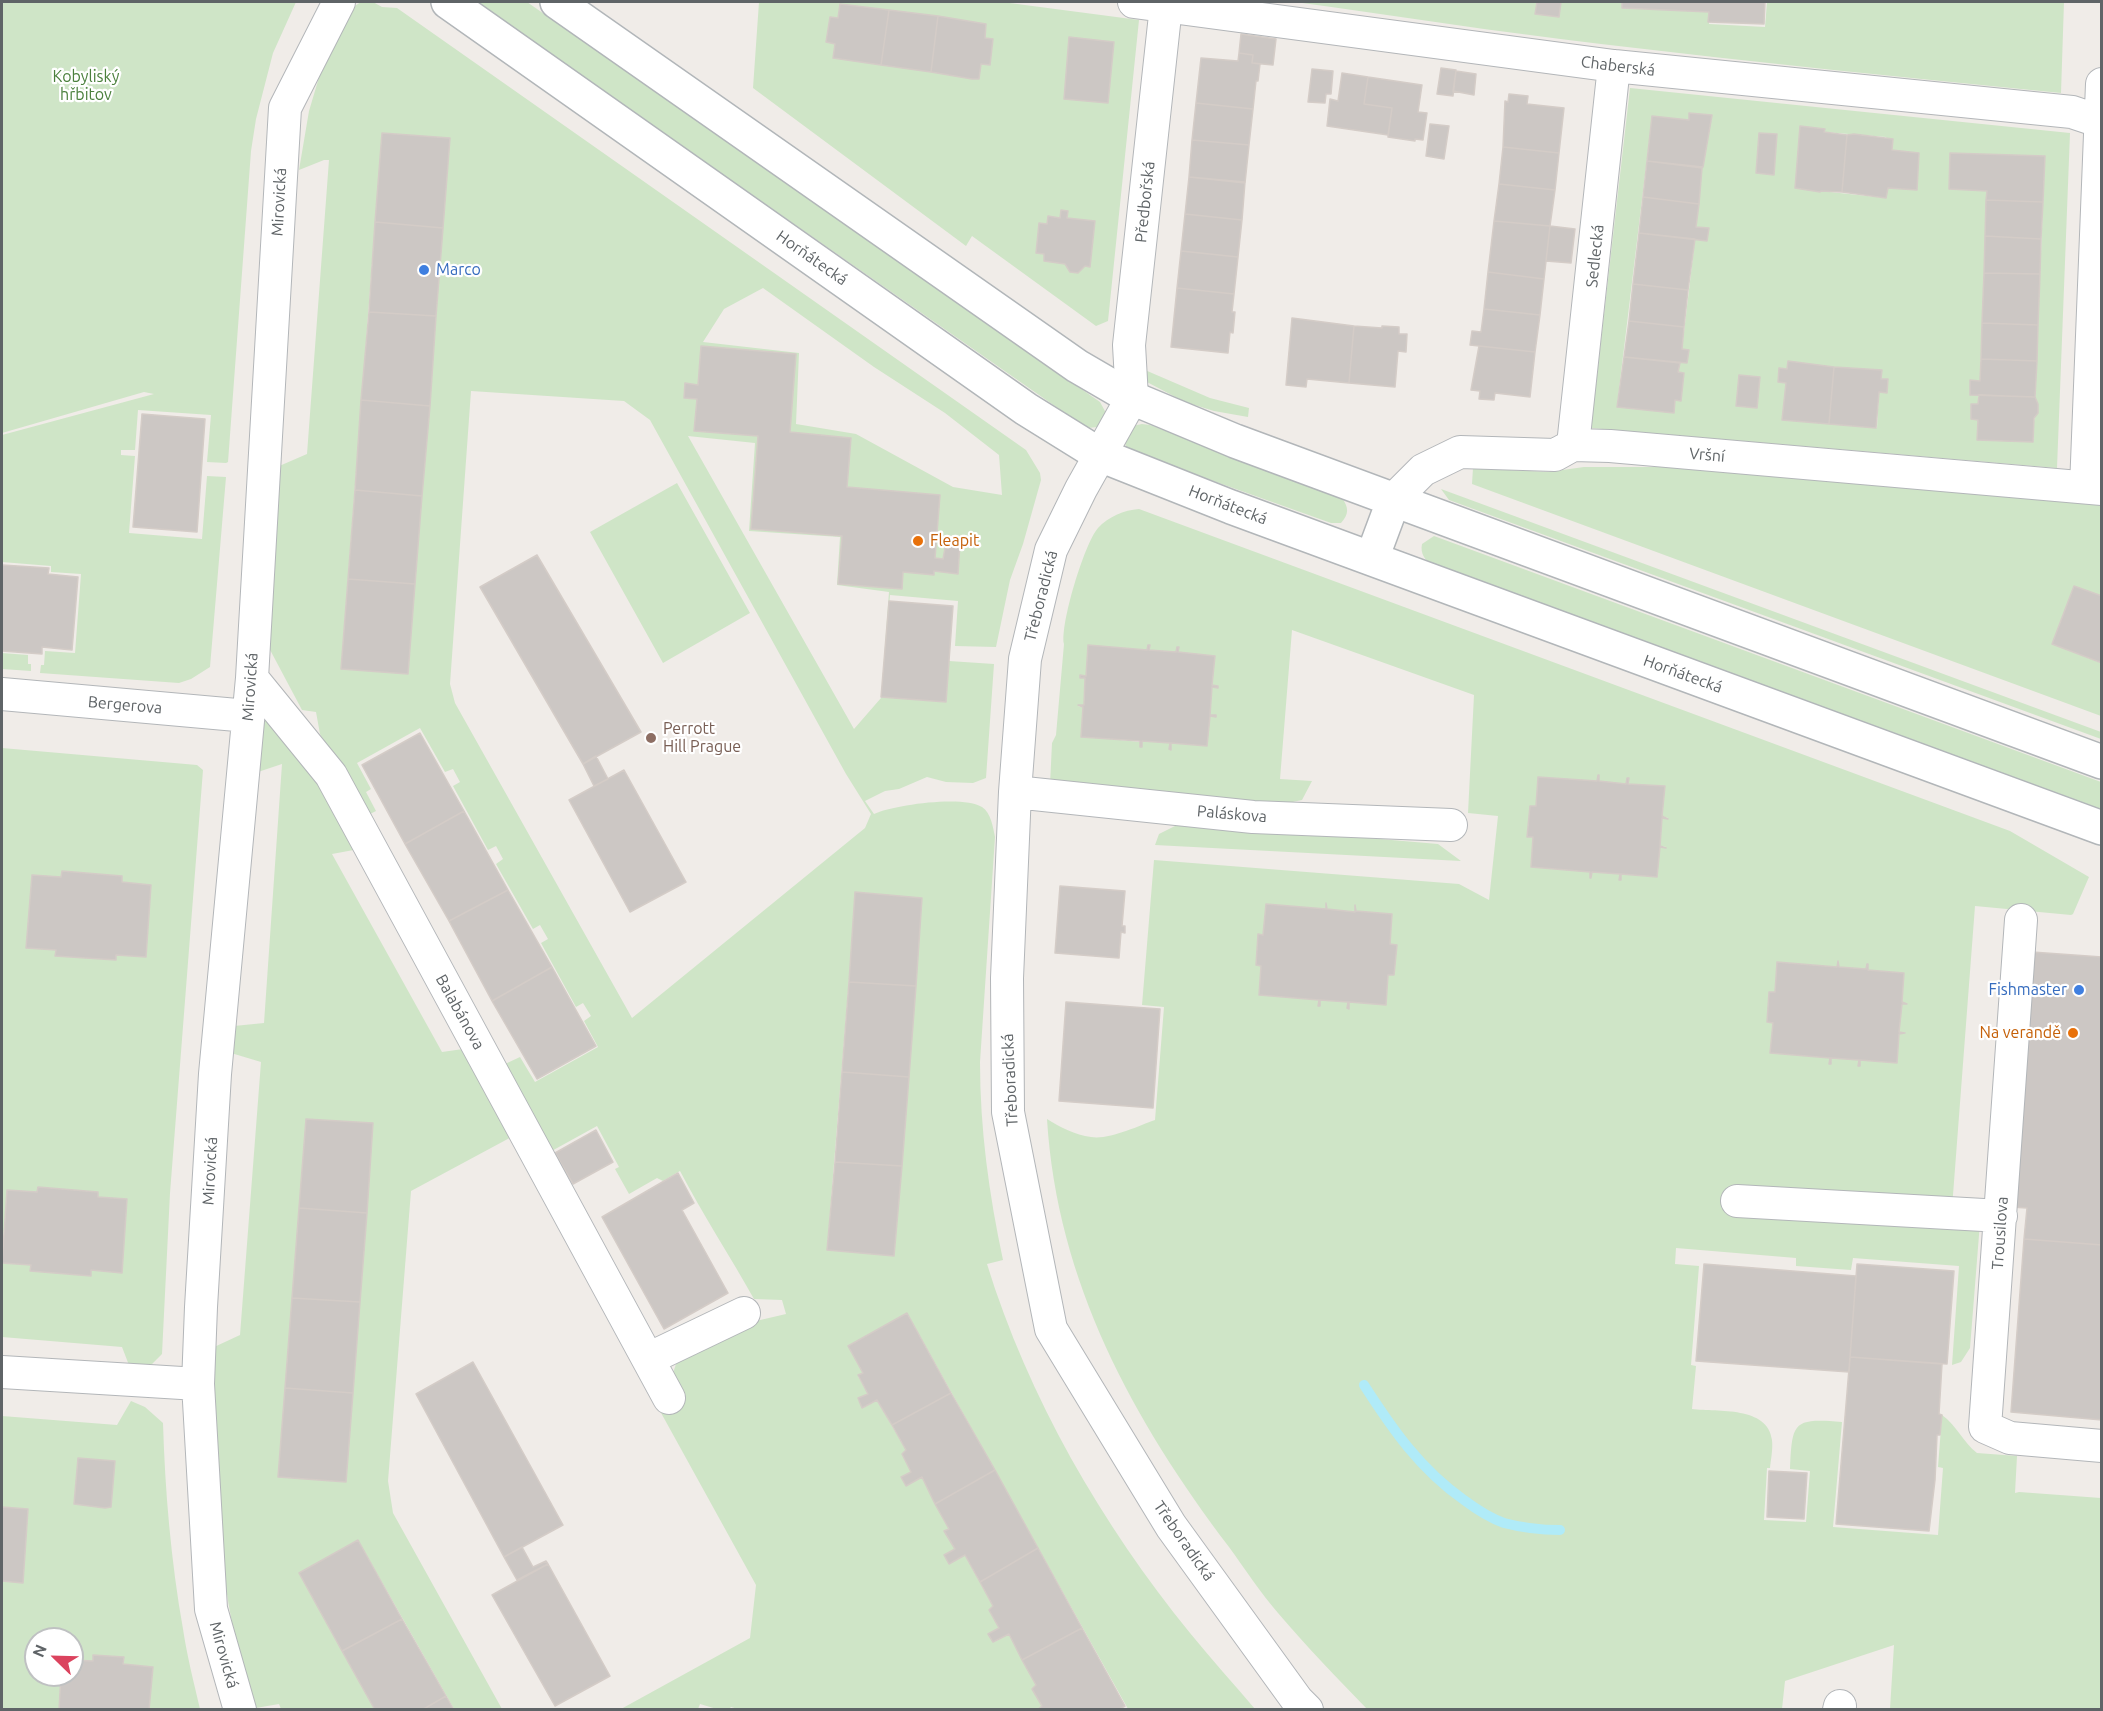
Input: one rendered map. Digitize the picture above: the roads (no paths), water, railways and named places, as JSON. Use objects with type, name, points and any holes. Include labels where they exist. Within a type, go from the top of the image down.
[{"type":"main road","name":"Horňátecká","points":[[448,2],[1001,392],[1100,455],[1231,507],[2102,828]]},
{"type":"main road","points":[[557,2],[1070,361],[1132,398],[1235,441],[2102,762]]},
{"type":"main road","name":"Vršní","points":[[1372,558],[1394,499]]},
{"type":"street","name":"Mirovická","points":[[240,1710],[211,1609],[198,1384],[215,1074],[252,678],[285,108],[339,2]]},
{"type":"street","name":"Chaberská","points":[[1134,2],[1614,66],[2072,112],[2101,121]]},
{"type":"street","name":"Předbořská","points":[[1132,398],[1129,345],[1166,6]]},
{"type":"street","name":"Sedlecká","points":[[1574,445],[1614,66]]},
{"type":"street","points":[[2094,488],[2102,84]]},
{"type":"street","name":"Třeboradická","points":[[1132,398],[1051,550],[1025,659],[1015,792],[1007,978],[1008,1112],[1051,1329],[1171,1526],[1297,1700],[1307,1710]]},
{"type":"street","name":"Vršní","points":[[1394,499],[1423,470],[1460,452],[1555,455],[1574,445],[1610,446],[2094,488]]},
{"type":"street","name":"Balabánova","points":[[252,678],[331,775],[669,1398]]},
{"type":"street","name":"Bergerova","points":[[2,694],[248,716]]},
{"type":"street","name":"Paláskova","points":[[1015,792],[1253,817],[1451,825]]},
{"type":"street","name":"Trousilova","points":[[2021,920],[1985,1426],[2010,1438],[2102,1446]]},
{"type":"street","points":[[1737,1202],[2001,1216]]},
{"type":"street","points":[[648,1359],[744,1313]]},
{"type":"street","points":[[2,1372],[198,1384]]},
{"type":"waterway","points":[[1364,1385],[1408,1448],[1434,1475],[1464,1500],[1504,1523],[1560,1530]]},
{"type":"place","name":"Marco","points":[[424,270]]},
{"type":"place","name":"Fleapit","points":[[918,541]]},
{"type":"place","name":"Perrott Hill Prague","points":[[651,738]]},
{"type":"place","name":"Fishmaster","points":[[2079,990]]},
{"type":"place","name":"Na verandě","points":[[2073,1033]]},
{"type":"park label","name":"Kobyliský hřbitov","points":[[86,86]]}]
